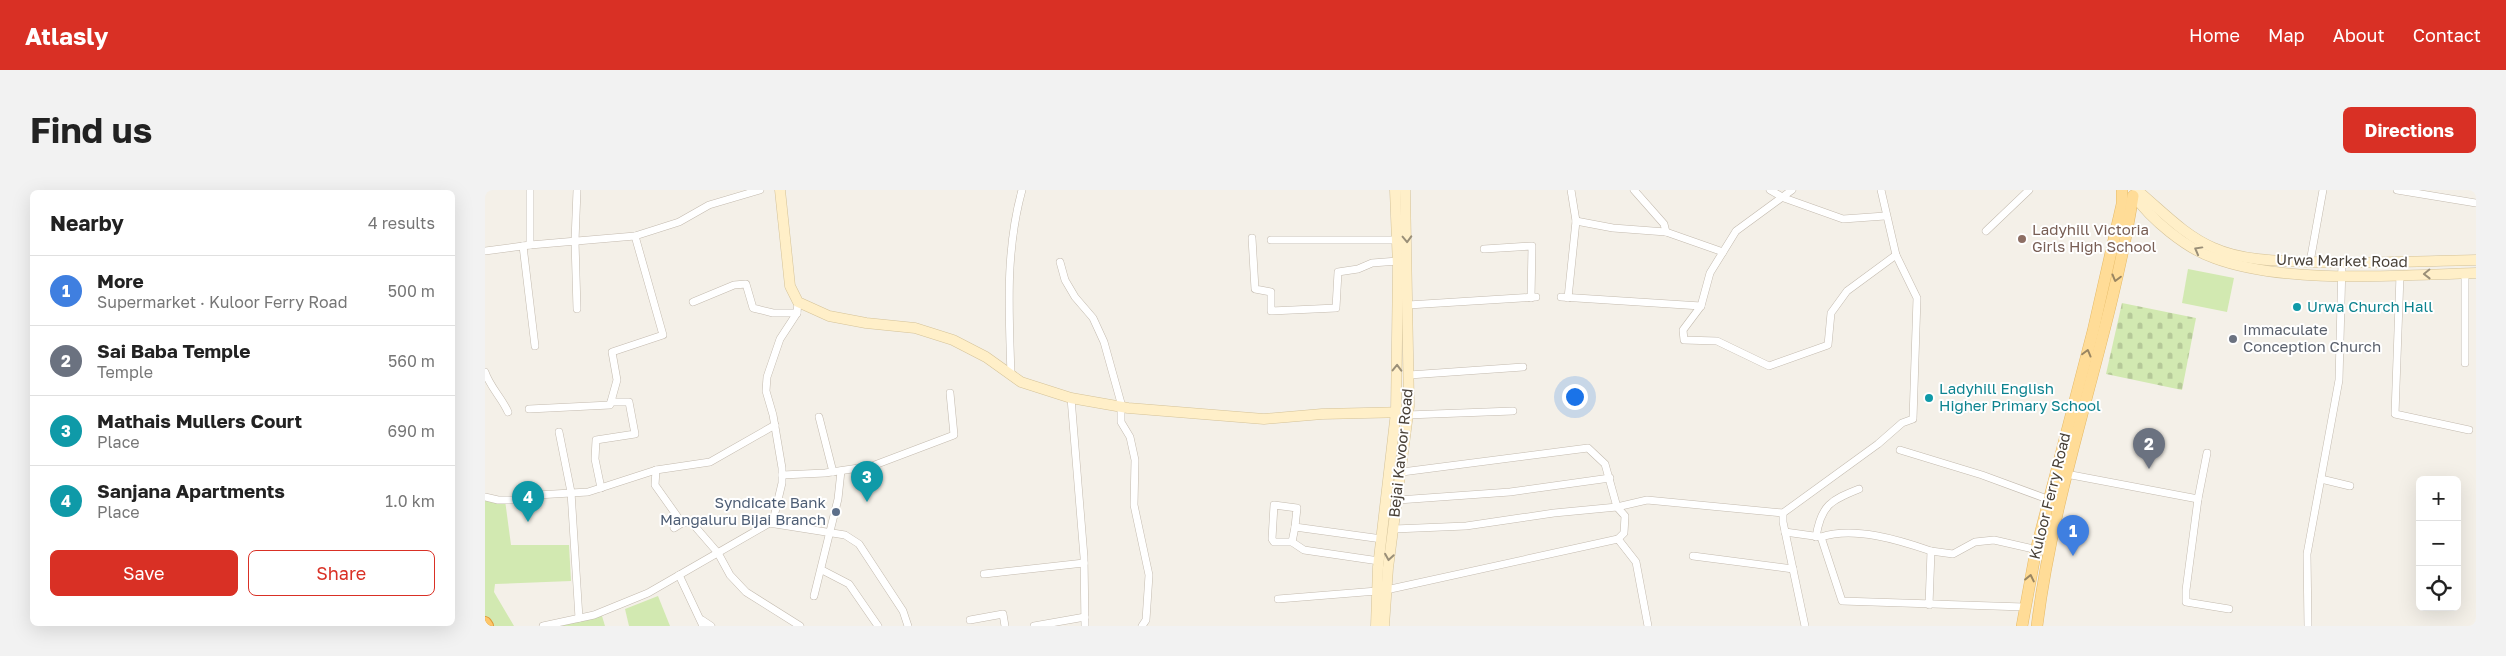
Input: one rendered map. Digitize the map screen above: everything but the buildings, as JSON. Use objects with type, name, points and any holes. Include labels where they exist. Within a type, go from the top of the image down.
[{"type":"main road","name":"Kuloor Ferry Road","points":[[2037,626],[2047,552],[2125,243],[2131,192]]},
{"type":"main road","name":"Kuloor Ferry Road","points":[[2022,626],[2035,550],[2050,500],[2061,447],[2105,280],[2122,204],[2131,192]]},
{"type":"street","points":[[529,190],[527,245],[535,346]]},
{"type":"street","points":[[577,190],[575,241],[577,309]]},
{"type":"street","points":[[485,251],[527,245],[635,236],[679,222],[709,205],[760,190]]},
{"type":"street","points":[[543,626],[579,618],[648,593],[773,520],[782,475],[775,424],[766,391],[767,377],[780,339],[797,308],[790,286],[780,190]]},
{"type":"street","points":[[1011,375],[1008,282],[1011,238],[1022,190]]},
{"type":"street","name":"Bejai Kavoor Road","points":[[1376,626],[1379,561],[1396,412],[1398,261],[1395,190]]},
{"type":"street","name":"Bejai Kavoor Road","points":[[1384,626],[1379,591],[1394,529],[1408,414],[1409,375],[1405,190]]},
{"type":"street","points":[[1571,190],[1576,221],[1564,298],[1701,306]]},
{"type":"street","points":[[1634,190],[1664,224],[1666,232]]},
{"type":"street","points":[[1770,190],[1783,198],[1843,219],[1885,216]]},
{"type":"street","points":[[1792,190],[1736,231],[1710,273],[1701,306],[1683,330],[1684,340],[1717,341],[1769,366],[1828,345],[1831,313],[1847,291],[1895,255]]},
{"type":"street","points":[[1394,529],[1466,526],[1553,513],[1617,507],[1647,500],[1783,513],[1878,444],[1902,423],[1913,419],[1917,298],[1895,255],[1885,216],[1881,190]]},
{"type":"street","points":[[1986,231],[2029,190]]},
{"type":"street","points":[[2310,262],[2323,190]]},
{"type":"street","points":[[2397,190],[2476,203]]},
{"type":"street","name":"Urwa Market Road","points":[[2131,192],[2198,239],[2215,249],[2248,262],[2342,263],[2476,260]]},
{"type":"street","points":[[1576,221],[1619,229],[1666,232],[1723,252]]},
{"type":"street","points":[[529,409],[611,405],[617,380],[611,352],[663,335],[635,236]]},
{"type":"street","points":[[1252,238],[1255,289],[1271,292],[1271,311],[1336,308],[1338,272],[1358,269],[1372,263],[1398,261]]},
{"type":"street","points":[[1271,240],[1397,240]]},
{"type":"street","points":[[1408,305],[1534,297],[1532,246],[1483,249]]},
{"type":"street","points":[[1060,262],[1065,280],[1075,297],[1093,318],[1103,342],[1120,407],[1121,422],[1130,437],[1135,460],[1134,505],[1149,575],[1146,620],[1142,626]]},
{"type":"street","points":[[2248,262],[2276,271],[2342,276],[2476,273]]},
{"type":"street","points":[[2308,626],[2307,554],[2339,380],[2342,263]]},
{"type":"street","points":[[2465,274],[2465,363]]},
{"type":"street","points":[[2400,275],[2395,414],[2469,430]]},
{"type":"street","points":[[693,302],[734,285],[746,284],[753,308],[773,313],[797,308],[866,323],[915,328],[953,340],[986,358],[1021,382],[1071,398],[1120,407],[1264,419],[1396,412],[1408,414],[1513,411]]},
{"type":"street","points":[[1409,375],[1523,366]]},
{"type":"street","points":[[485,372],[494,388],[503,398],[509,412]]},
{"type":"street","points":[[782,475],[833,472],[872,466],[954,435],[950,394]]},
{"type":"street","points":[[1071,398],[1084,563],[1085,626]]},
{"type":"street","points":[[601,488],[595,459],[596,440],[635,434],[629,402],[611,402]]},
{"type":"street","points":[[819,417],[833,472]]},
{"type":"street","points":[[485,497],[498,500],[517,500],[571,492],[588,492],[656,470],[710,462],[775,424]]},
{"type":"street","points":[[559,432],[571,492],[579,618]]},
{"type":"street","points":[[1279,599],[1379,591],[1618,539],[1624,533],[1625,516],[1617,507],[1605,464],[1588,448],[1401,472]]},
{"type":"street","points":[[1900,450],[1982,474],[2050,500]]},
{"type":"street","points":[[2207,452],[2197,499],[2185,590],[2186,602],[2229,608]]},
{"type":"street","points":[[656,470],[655,485],[682,523]]},
{"type":"street","points":[[814,596],[822,570],[838,499],[841,471]]},
{"type":"street","points":[[2066,474],[2197,499]]},
{"type":"street","points":[[1398,500],[1510,492],[1610,478]]},
{"type":"street","points":[[2321,479],[2350,486]]},
{"type":"street","points":[[1859,489],[1834,499],[1823,510],[1819,537],[1843,601],[2024,607]]},
{"type":"street","points":[[1292,542],[1297,508],[1274,505],[1273,541],[1292,542],[1304,550],[1379,561]]},
{"type":"street","points":[[1783,513],[1785,532],[1805,626]]},
{"type":"street","points":[[675,528],[682,523],[692,523],[718,553],[730,575],[746,592],[800,626]]},
{"type":"street","points":[[769,523],[845,535],[859,544],[903,611],[909,626]]},
{"type":"street","points":[[1295,527],[1382,539]]},
{"type":"street","points":[[1785,532],[1819,537],[1829,535],[1868,535],[1899,540],[1931,551],[1953,554],[1975,542],[1993,540],[2047,552]]},
{"type":"street","points":[[1618,539],[1636,562],[1648,626]]},
{"type":"street","points":[[1929,605],[1931,551]]},
{"type":"street","points":[[1693,556],[1793,569]]},
{"type":"street","points":[[984,574],[1084,563]]},
{"type":"street","points":[[822,570],[849,584],[878,626]]},
{"type":"street","points":[[679,575],[703,623],[711,626]]},
{"type":"street","points":[[971,620],[1003,614],[1005,626]]},
{"type":"street","points":[[1034,626],[1085,617]]},
{"type":"green space","points":[[2188,269],[2234,278],[2227,312],[2182,303]]},
{"type":"green space","points":[[2122,303],[2196,318],[2182,390],[2106,374]]},
{"type":"green space","points":[[485,496],[505,500],[511,545],[569,545],[571,581],[495,584],[494,592],[514,626],[485,626]]},
{"type":"green space","points":[[658,596],[670,626],[629,626],[625,609]]},
{"type":"green space","points":[[602,616],[605,626],[559,626]]},
{"type":"place","name":"Ladyhill Victoria Girls High School","points":[[2022,239]]},
{"type":"place","name":"Urwa Church Hall","points":[[2297,307]]},
{"type":"place","name":"Immaculate Conception Church","points":[[2233,339]]},
{"type":"place","name":"Ladyhill English Higher Primary School","points":[[1929,398]]},
{"type":"place","name":"Sai Baba Temple","points":[[2149,469]]},
{"type":"place","name":"Mathais Mullers Court","points":[[867,502]]},
{"type":"place","name":"Syndicate Bank Mangaluru Bijai Branch","points":[[836,512]]},
{"type":"place","name":"Sanjana Apartments","points":[[528,522]]},
{"type":"place","name":"More","points":[[2073,556]]}]
